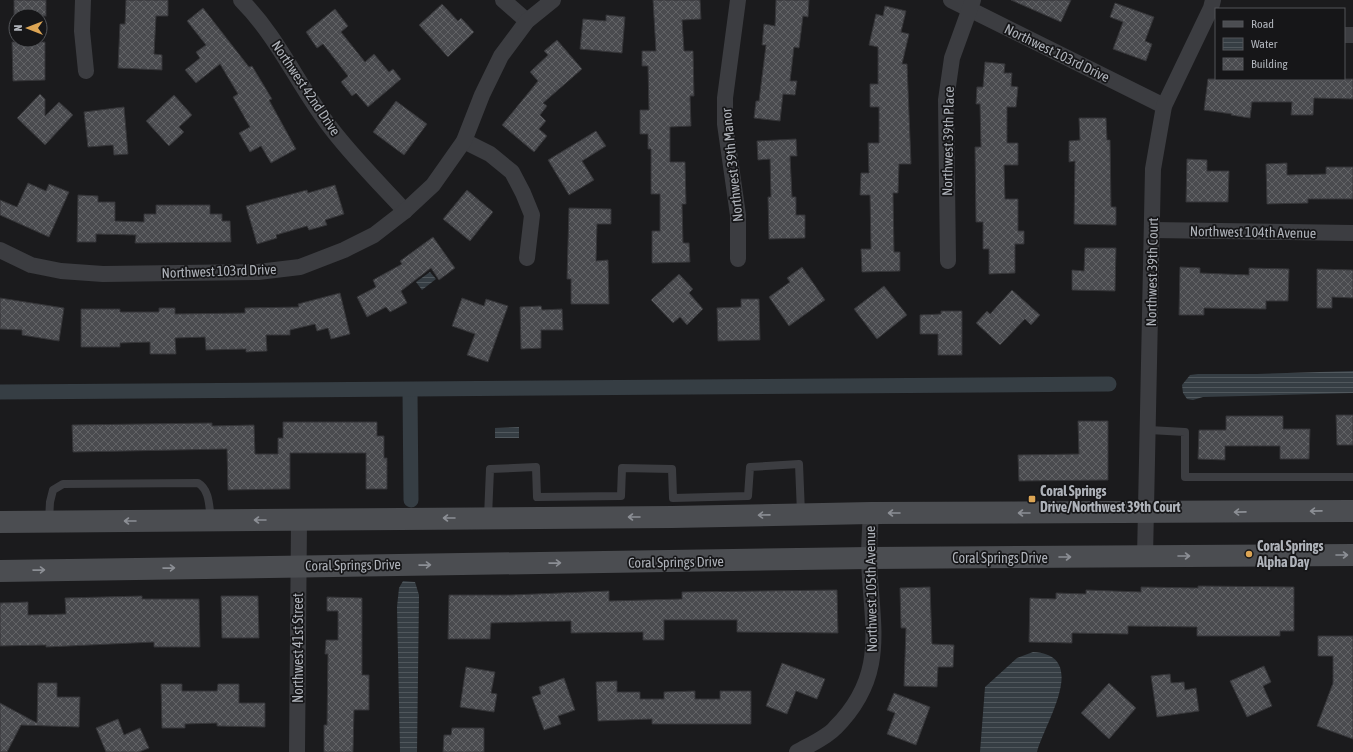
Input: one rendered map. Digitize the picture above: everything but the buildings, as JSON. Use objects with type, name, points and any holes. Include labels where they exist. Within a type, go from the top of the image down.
[{"type":"main road","points":[[0,522],[488,518],[672,507],[801,514],[1353,511]]},
{"type":"main road","name":"Coral Springs Drive","points":[[0,571],[694,562],[869,558],[1353,555]]},
{"type":"street","points":[[83,0],[82,31],[86,71]]},
{"type":"street","name":"Northwest 42nd Drive","points":[[241,0],[278,45],[333,132],[405,211]]},
{"type":"street","points":[[503,0],[527,21]]},
{"type":"street","name":"Northwest 103rd Drive","points":[[0,250],[31,265],[61,271],[103,274],[258,272],[300,267],[344,250],[374,235],[405,211],[433,185],[464,141],[482,95],[501,56],[527,21],[553,0]]},
{"type":"street","name":"Northwest 39th Manor","points":[[738,0],[725,98],[725,124],[738,215],[738,259]]},
{"type":"street","name":"Northwest 103rd Drive","points":[[951,0],[971,5],[1164,106]]},
{"type":"street","name":"Northwest 39th Place","points":[[948,261],[946,100],[952,58],[971,5]]},
{"type":"street","name":"Northwest 39th Court","points":[[1145,557],[1149,430],[1153,169],[1164,106],[1213,6]]},
{"type":"street","points":[[464,141],[490,154],[512,172],[532,215],[527,258]]},
{"type":"street","name":"Northwest 104th Avenue","points":[[1153,230],[1353,233]]},
{"type":"street","name":"Northwest 105th Avenue","points":[[797,752],[834,729],[856,703],[871,670],[875,631],[869,558],[871,513]]},
{"type":"street","name":"Northwest 41st Street","points":[[297,752],[299,520]]},
{"type":"lane","points":[[1149,430],[1185,432],[1185,477],[1353,477]]},
{"type":"lane","points":[[488,518],[490,469],[536,467],[537,497],[621,496],[622,468],[672,469],[672,507],[748,496],[750,467],[799,464],[801,514]]},
{"type":"lane","points":[[49,522],[50,502],[53,490],[63,484],[198,483],[204,486],[208,497],[211,520]]},
{"type":"water","points":[[430,272],[436,279],[422,290],[416,282]]},
{"type":"water","points":[[1353,371],[1353,393],[1203,397],[1193,400],[1187,399],[1183,393],[1182,385],[1190,375],[1198,374]]},
{"type":"water","points":[[519,427],[519,438],[495,438],[495,428]]},
{"type":"water","points":[[403,581],[415,582],[419,595],[417,752],[400,752],[397,607],[399,588]]},
{"type":"water","points":[[1033,652],[1050,656],[1059,665],[1062,678],[1054,709],[1037,752],[980,752],[985,687],[1017,658]]},
{"type":"waterway","points":[[0,392],[1109,384]]},
{"type":"waterway","points":[[410,391],[411,500]]},
{"type":"place","name":"Coral Springs Drive/Northwest 39th Court","points":[[1032,499]]},
{"type":"place","name":"Coral Springs Alpha Day","points":[[1249,554]]}]
